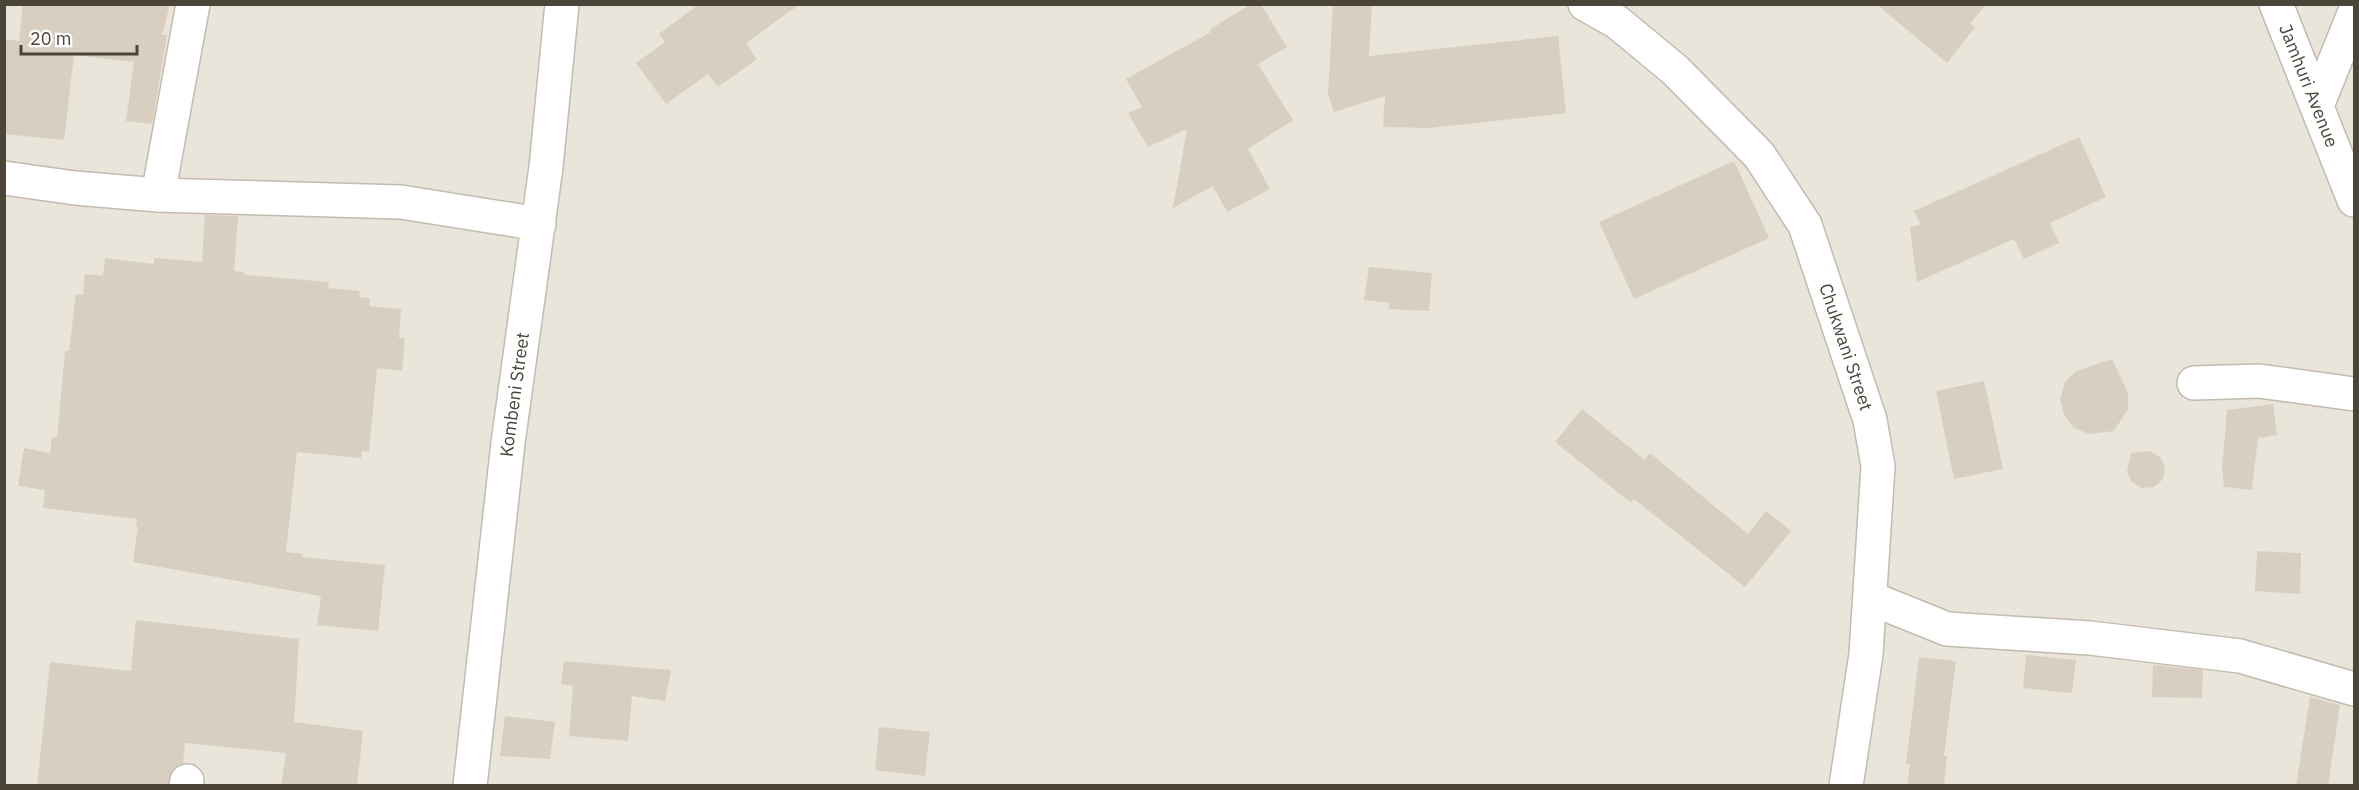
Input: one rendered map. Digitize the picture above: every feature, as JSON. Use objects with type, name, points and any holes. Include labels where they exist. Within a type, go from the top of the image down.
[{"type":"street","points":[[158,195],[193,4]]},
{"type":"street","name":"Kombeni Street","points":[[470,786],[508,443],[539,224],[562,4]]},
{"type":"street","name":"Chukwani Street","points":[[1585,4],[1617,22],[1676,70],[1759,155],[1805,225],[1870,420],[1878,466],[1866,654],[1846,786]]},
{"type":"street","name":"Jamhuri Avenue","points":[[2276,4],[2318,103],[2355,200]]},
{"type":"street","points":[[2318,103],[2355,14]]},
{"type":"street","points":[[4,178],[75,188],[158,195],[401,202],[539,224]]},
{"type":"street","points":[[2194,383],[2259,381],[2355,394]]},
{"type":"street","points":[[1870,598],[1947,629],[2090,638],[2240,656],[2355,688]]},
{"type":"shaded area","points":[[5,5],[2354,5],[2354,785],[5,785]]},
{"type":"building","points":[[23,4],[170,4],[162,35],[167,35],[152,124],[126,121],[134,62],[74,55],[64,140],[4,134],[4,39],[19,41]]},
{"type":"building","points":[[699,4],[800,4],[746,43],[757,59],[718,87],[708,74],[666,104],[636,63],[665,42],[659,34]]},
{"type":"building","points":[[1251,4],[1261,4],[1287,47],[1258,64],[1293,120],[1248,149],[1270,189],[1227,212],[1213,186],[1173,208],[1187,129],[1148,147],[1128,113],[1142,107],[1126,79],[1211,32],[1209,30]]},
{"type":"building","points":[[1333,4],[1372,4],[1369,56],[1558,36],[1566,113],[1430,128],[1383,127],[1385,96],[1334,112],[1328,94]]},
{"type":"building","points":[[1876,4],[1986,4],[1970,24],[1975,27],[1947,63]]},
{"type":"building","points":[[2079,137],[2106,197],[2050,223],[2059,243],[2024,259],[2014,239],[1917,282],[1910,227],[1921,225],[1914,211]]},
{"type":"building","points":[[1734,161],[1769,238],[1634,299],[1599,222]]},
{"type":"building","points":[[205,215],[238,216],[234,271],[244,272],[244,275],[329,282],[328,288],[360,291],[359,297],[370,298],[369,306],[401,309],[399,338],[405,338],[402,371],[377,368],[369,452],[362,451],[361,458],[297,452],[286,552],[303,554],[302,557],[385,565],[378,631],[317,625],[321,596],[133,562],[137,519],[43,508],[45,490],[18,486],[24,448],[50,453],[52,437],[57,437],[65,351],[69,351],[76,294],[83,295],[85,274],[103,276],[105,258],[154,264],[154,258],[202,262]]},
{"type":"building","points":[[1369,267],[1432,273],[1429,311],[1389,309],[1389,303],[1364,300]]},
{"type":"building","points":[[2112,359],[2128,393],[2128,409],[2114,431],[2089,434],[2074,428],[2064,415],[2060,399],[2065,382],[2076,371]]},
{"type":"building","points":[[1984,381],[2003,469],[1954,479],[1936,391]]},
{"type":"building","points":[[2273,404],[2277,435],[2258,438],[2252,490],[2224,487],[2222,468],[2227,410]]},
{"type":"building","points":[[1582,409],[1645,460],[1650,453],[1748,534],[1766,511],[1791,531],[1745,587],[1634,499],[1631,503],[1555,442]]},
{"type":"building","points":[[2150,451],[2160,457],[2165,467],[2163,479],[2154,487],[2142,488],[2132,482],[2127,472],[2131,453]]},
{"type":"building","points":[[2257,551],[2301,553],[2300,594],[2255,591]]},
{"type":"building","points":[[136,620],[299,639],[294,722],[363,731],[357,786],[281,786],[286,753],[185,743],[183,763],[173,769],[168,786],[37,786],[50,662],[131,671]]},
{"type":"building","points":[[2026,655],[2076,660],[2072,693],[2023,688]]},
{"type":"building","points":[[1919,657],[1956,661],[1944,756],[1947,756],[1944,786],[1907,786],[1910,764],[1906,764]]},
{"type":"building","points":[[564,661],[671,670],[665,701],[632,696],[628,741],[569,736],[573,686],[561,684]]},
{"type":"building","points":[[2153,665],[2203,670],[2202,698],[2152,697]]},
{"type":"building","points":[[2310,697],[2340,705],[2328,786],[2296,786]]},
{"type":"building","points":[[505,716],[555,722],[550,759],[500,756]]},
{"type":"building","points":[[879,727],[930,732],[925,776],[875,770]]}]
